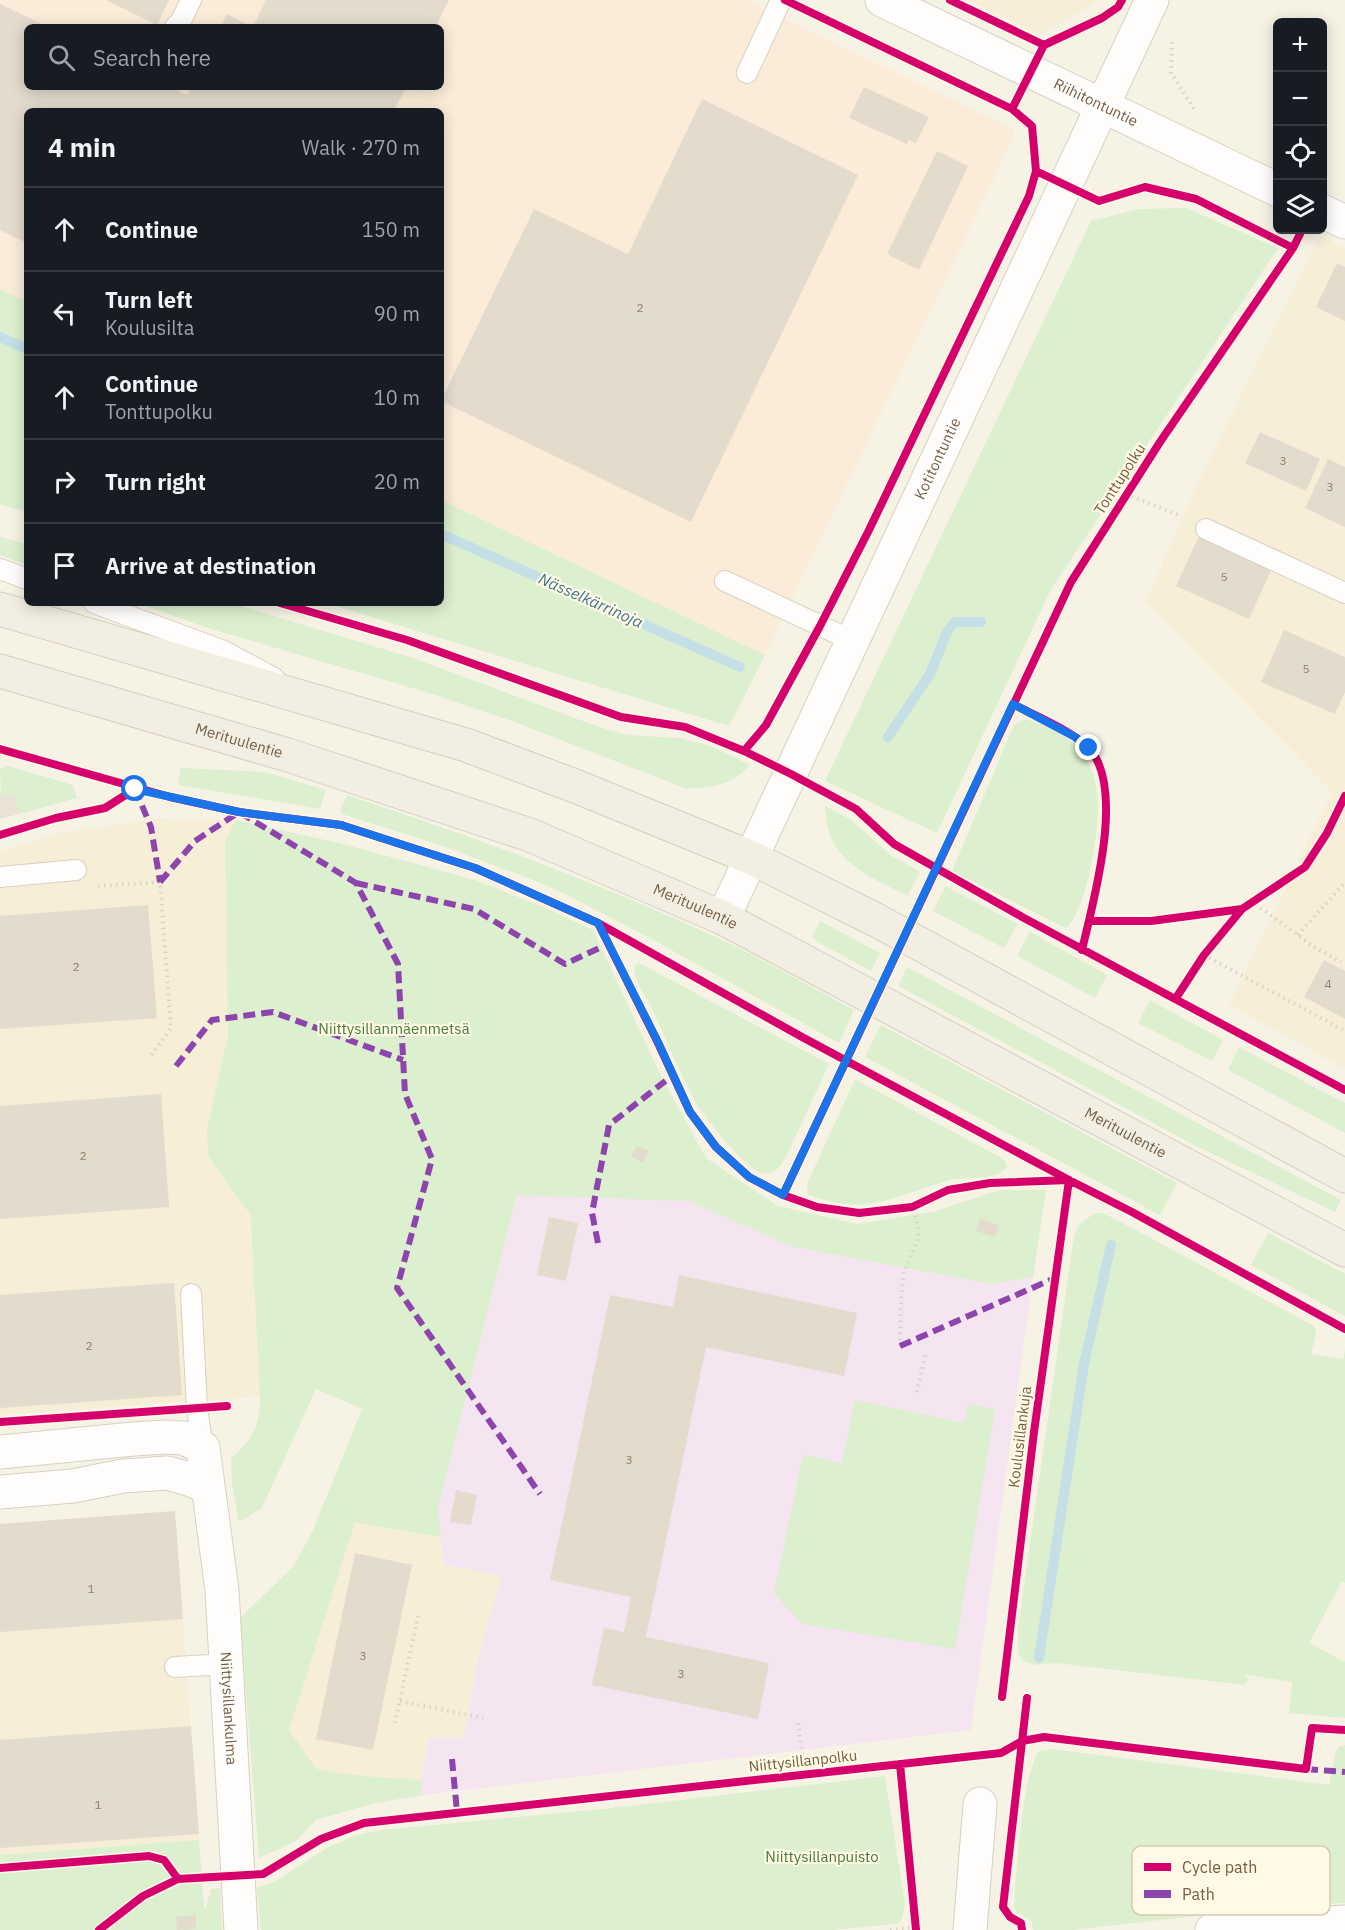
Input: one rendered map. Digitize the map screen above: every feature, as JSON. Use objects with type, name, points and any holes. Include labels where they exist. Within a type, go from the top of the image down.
[{"type":"main road","points":[[0,609],[316,700],[466,746],[575,786],[752,858],[876,920],[1345,1176]]},
{"type":"main road","name":"Merituulentie","points":[[0,671],[288,755],[530,835],[723,918],[1345,1250]]},
{"type":"street","name":"Riihitontuntie","points":[[882,0],[1273,188]]},
{"type":"street","name":"Kotitontuntie","points":[[723,918],[1147,9]]},
{"type":"street","points":[[1327,213],[1345,222]]},
{"type":"street","points":[[0,1452],[165,1437],[184,1438],[203,1448]]},
{"type":"street","name":"Niittysillankulma","points":[[203,1448],[222,1590],[241,1930]]},
{"type":"street","points":[[0,1492],[73,1486],[123,1476],[167,1473],[207,1487]]},
{"type":"street","points":[[970,1930],[980,1804]]},
{"type":"street","points":[[1212,1930],[1345,1922]]},
{"type":"lane","points":[[178,24],[191,0]]},
{"type":"lane","points":[[747,73],[781,0]]},
{"type":"lane","points":[[1206,529],[1345,594]]},
{"type":"lane","points":[[0,569],[24,578]]},
{"type":"lane","points":[[725,581],[853,641]]},
{"type":"lane","points":[[102,606],[224,651],[316,700]]},
{"type":"lane","points":[[0,877],[76,870]]},
{"type":"lane","points":[[192,1294],[197,1408],[203,1448]]},
{"type":"lane","points":[[175,1667],[226,1664]]},
{"type":"path","points":[[1147,9],[1173,34],[1171,73],[1199,118]]},
{"type":"path","points":[[1126,494],[1182,517]]},
{"type":"path","points":[[1340,807],[1345,798]]},
{"type":"path","points":[[76,870],[90,887],[160,882],[171,1028],[151,1056]]},
{"type":"path","points":[[1298,934],[1345,882]]},
{"type":"path","points":[[1242,909],[1260,895]]},
{"type":"path","points":[[1251,901],[1314,947],[1341,962]]},
{"type":"path","points":[[1198,964],[1210,947]]},
{"type":"path","points":[[1204,955],[1345,1031]]},
{"type":"path","points":[[901,1209],[912,1208],[921,1203]]},
{"type":"path","points":[[900,1346],[903,1278],[916,1250],[919,1237],[918,1222],[912,1208]]},
{"type":"path","points":[[917,1392],[926,1351]]},
{"type":"path","points":[[395,1723],[419,1612]]},
{"type":"path","points":[[400,1701],[483,1718]]},
{"type":"path","points":[[798,1723],[805,1774]]},
{"type":"path","points":[[890,1930],[916,1929],[915,1916]]},
{"type":"shaded area","points":[[0,0],[746,0],[1015,130],[765,655],[444,501],[444,108],[24,108],[24,301],[0,289]]},
{"type":"shaded area","points":[[969,0],[1101,0],[1040,35]]},
{"type":"shaded area","points":[[1319,236],[1345,249],[1345,1069],[1229,1005],[1332,792],[1146,602],[1189,502]]},
{"type":"shaded area","points":[[0,791],[1,795],[14,793],[19,814],[0,819]]},
{"type":"shaded area","points":[[162,818],[236,820],[225,841],[228,1035],[207,1129],[208,1156],[250,1216],[259,1217],[271,1396],[0,1415],[0,852],[58,833]]},
{"type":"shaded area","points":[[517,1194],[688,1201],[793,1247],[992,1284],[1033,1277],[971,1730],[423,1795],[421,1780],[429,1738],[464,1738],[478,1658],[502,1576],[444,1565],[437,1509]]},
{"type":"shaded area","points":[[175,1511],[199,1840],[0,1855],[0,1524]]},
{"type":"shaded area","points":[[355,1521],[441,1537],[444,1565],[502,1576],[478,1658],[464,1738],[429,1738],[421,1780],[362,1776],[316,1769],[289,1730]]},
{"type":"green space","points":[[1186,208],[1278,248],[1051,589],[937,833],[825,781],[1091,221],[1139,209]]},
{"type":"green space","points":[[0,289],[24,301],[24,511],[0,504]]},
{"type":"green space","points":[[444,501],[765,655],[729,726],[335,606],[444,606]]},
{"type":"green space","points":[[0,537],[24,543],[24,564],[0,555]]},
{"type":"green space","points":[[146,606],[241,606],[413,658],[599,727],[628,735],[679,738],[711,746],[750,765],[736,777],[720,784],[703,788],[684,788],[515,722],[429,693],[211,629]]},
{"type":"green space","points":[[1025,719],[1051,729],[1067,738],[1081,750],[1092,770],[1095,784],[1098,804],[1097,823],[1090,873],[1080,906],[1066,928],[952,871],[1014,725]]},
{"type":"green space","points":[[5,765],[73,785],[77,798],[19,814],[14,793],[1,795],[0,768],[3,769]]},
{"type":"green space","points":[[181,768],[264,772],[326,790],[320,809],[178,785]]},
{"type":"green space","points":[[347,795],[573,876],[743,950],[854,1010],[839,1043],[648,937],[565,894],[440,845],[342,814],[340,810]]},
{"type":"green space","points":[[825,806],[850,819],[892,856],[920,872],[908,896],[860,870],[840,853],[828,829]]},
{"type":"green space","name":"Niittysillanmäenmetsä","points":[[236,820],[343,844],[475,880],[541,906],[593,930],[660,1074],[706,1158],[778,1206],[858,1224],[936,1211],[1000,1190],[1046,1190],[1033,1277],[992,1284],[793,1247],[688,1201],[517,1195],[438,1509],[441,1537],[355,1522],[289,1730],[316,1769],[362,1776],[421,1780],[423,1795],[375,1803],[316,1820],[296,1841],[259,1858],[240,1618],[294,1566],[313,1530],[362,1409],[316,1389],[262,1508],[239,1522],[232,1483],[231,1459],[245,1445],[254,1431],[260,1407],[251,1216],[208,1156],[207,1129],[228,1035],[225,841]]},
{"type":"green space","points":[[945,886],[1018,924],[1004,948],[933,911]]},
{"type":"green space","points":[[820,921],[880,953],[871,971],[812,937]]},
{"type":"green space","points":[[1030,932],[1107,975],[1095,998],[1017,956]]},
{"type":"green space","points":[[639,963],[829,1064],[786,1157],[775,1171],[766,1174],[749,1165],[718,1132],[696,1103],[638,983],[635,965]]},
{"type":"green space","points":[[907,967],[1341,1200],[1335,1212],[1196,1146],[898,986]]},
{"type":"green space","points":[[1150,1000],[1223,1040],[1212,1061],[1138,1023]]},
{"type":"green space","points":[[881,1025],[1177,1183],[1160,1215],[865,1057]]},
{"type":"green space","points":[[1239,1047],[1345,1103],[1345,1133],[1228,1070]]},
{"type":"green space","points":[[855,1079],[998,1156],[1006,1162],[1007,1167],[1002,1172],[988,1177],[950,1180],[880,1202],[846,1204],[808,1194],[807,1184]]},
{"type":"green space","points":[[1095,1213],[1102,1213],[1119,1221],[1314,1326],[1316,1334],[1311,1354],[1343,1359],[1345,1350],[1345,1583],[1342,1581],[1309,1643],[1345,1662],[1345,1718],[1289,1713],[1292,1682],[1243,1674],[1248,1679],[1245,1685],[1056,1663],[1036,1665],[1023,1661],[1018,1653],[1018,1628],[1073,1242],[1078,1225]]},
{"type":"green space","points":[[1268,1233],[1345,1274],[1345,1316],[1251,1265]]},
{"type":"green space","points":[[855,1400],[964,1423],[968,1404],[995,1409],[955,1649],[802,1624],[774,1593],[803,1455],[842,1463]]},
{"type":"green space","points":[[1345,1745],[1345,1903],[1330,1903],[1330,1846],[1132,1846],[1132,1915],[1209,1915],[1071,1930],[1033,1930],[1032,1921],[1016,1912],[1014,1906],[1024,1803],[1033,1765],[1039,1751],[1052,1749],[1329,1785],[1336,1751],[1340,1746]]},
{"type":"green space","name":"Niittysillanpuisto","points":[[885,1776],[905,1904],[902,1919],[897,1924],[831,1930],[261,1930],[257,1887],[272,1883],[327,1848],[354,1836],[381,1830],[612,1808]]},
{"type":"green space","points":[[199,1840],[204,1907],[206,1907],[211,1889],[220,1888],[222,1930],[0,1930],[0,1855]]},
{"type":"building","points":[[106,0],[169,0],[157,24]]},
{"type":"building","points":[[266,0],[449,0],[437,24],[254,24]]},
{"type":"building","points":[[0,4],[42,24],[24,24],[24,90],[176,90],[187,95],[190,90],[404,90],[396,108],[24,108],[24,242],[0,230]]},
{"type":"building","points":[[227,14],[247,24],[222,24]]},
{"type":"building","points":[[864,87],[929,117],[916,143],[908,140],[907,144],[849,118]]},
{"type":"building","points":[[702,99],[858,175],[691,522],[444,402],[444,395],[534,209],[628,254]]},
{"type":"building","points":[[937,151],[968,166],[919,270],[887,254]]},
{"type":"building","points":[[1337,263],[1345,267],[1345,321],[1316,307]]},
{"type":"building","points":[[1260,432],[1320,459],[1306,491],[1245,463]]},
{"type":"building","points":[[1328,459],[1345,467],[1345,527],[1305,508]]},
{"type":"building","points":[[1199,536],[1272,568],[1249,619],[1176,586]]},
{"type":"building","points":[[1284,630],[1345,657],[1345,692],[1335,714],[1261,682]]},
{"type":"building","points":[[148,905],[157,1018],[0,1029],[0,916]]},
{"type":"building","points":[[1324,960],[1345,971],[1345,1019],[1304,997]]},
{"type":"building","points":[[161,1094],[169,1207],[0,1219],[0,1106]]},
{"type":"building","points":[[636,1146],[649,1151],[643,1163],[631,1157]]},
{"type":"building","points":[[549,1217],[578,1223],[566,1281],[537,1275]]},
{"type":"building","points":[[980,1219],[999,1225],[995,1237],[976,1231]]},
{"type":"building","points":[[679,1275],[857,1313],[844,1376],[706,1347],[646,1637],[769,1663],[758,1719],[592,1685],[604,1628],[624,1632],[631,1597],[550,1580],[610,1295],[673,1307]]},
{"type":"building","points":[[174,1283],[182,1395],[0,1408],[0,1295]]},
{"type":"building","points":[[456,1490],[477,1495],[471,1525],[450,1522]]},
{"type":"building","points":[[175,1511],[183,1619],[0,1632],[0,1524]]},
{"type":"building","points":[[355,1553],[412,1565],[373,1750],[316,1739]]},
{"type":"building","points":[[191,1726],[199,1834],[0,1848],[0,1740]]},
{"type":"building","points":[[196,1915],[196,1929],[177,1930],[176,1917]]},
{"type":"waterway","name":"Nässelkärrinoja","points":[[0,337],[24,348]]},
{"type":"waterway","name":"Nässelkärrinoja","points":[[444,535],[740,667]]},
{"type":"waterway","name":"Nässelkärrinoja","points":[[888,737],[930,674],[947,632],[955,622],[981,622]]},
{"type":"waterway","points":[[1039,1658],[1084,1364],[1111,1245]]},
{"type":"marked path","points":[[135,789],[151,827],[160,882]]},
{"type":"marked path","points":[[160,882],[195,841],[239,812],[356,883],[398,964],[405,1094],[432,1159],[397,1288],[540,1494]]},
{"type":"marked path","points":[[356,883],[474,909],[565,964],[608,944]]},
{"type":"marked path","points":[[176,1066],[212,1020],[273,1012],[403,1060]]},
{"type":"marked path","points":[[598,1243],[592,1213],[609,1125],[673,1075]]},
{"type":"marked path","points":[[900,1346],[1055,1278]]},
{"type":"marked path","points":[[452,1759],[457,1812]]},
{"type":"marked path","points":[[1306,1769],[1345,1772]]},
{"type":"cycle path","points":[[744,751],[766,725],[869,530],[1029,196],[1036,171],[1032,126],[1012,109],[785,0]]},
{"type":"cycle path","points":[[950,0],[1044,45]]},
{"type":"cycle path","points":[[1012,109],[1044,45],[1102,18],[1118,7],[1122,0]]},
{"type":"cycle path","points":[[1036,171],[1099,201],[1145,187],[1196,199],[1293,248]]},
{"type":"cycle path","name":"Tonttupolku","points":[[783,1195],[1071,582],[1160,442],[1293,248],[1300,234]]},
{"type":"cycle path","points":[[290,606],[407,640],[621,717],[685,727],[744,751],[856,809],[894,844],[1024,918],[1345,1090]]},
{"type":"cycle path","points":[[1013,704],[1064,730],[1082,742],[1089,748],[1100,766],[1105,790],[1104,846],[1082,950]]},
{"type":"cycle path","points":[[0,749],[170,797],[239,812],[341,825],[475,868],[598,923],[802,1037],[1132,1212],[1345,1329]]},
{"type":"cycle path","points":[[0,835],[56,818],[105,808],[135,789]]},
{"type":"cycle path","points":[[1176,998],[1204,955],[1242,909],[1305,867],[1327,833],[1345,796]]},
{"type":"cycle path","points":[[1089,921],[1151,921],[1242,909]]},
{"type":"cycle path","name":"Koulusillankuja","points":[[598,923],[690,1112],[716,1147],[749,1177],[783,1195],[817,1207],[859,1213],[912,1207],[948,1190],[990,1183],[1069,1180],[1034,1432],[1002,1697]]},
{"type":"cycle path","points":[[0,1422],[227,1406]]},
{"type":"cycle path","points":[[1022,1930],[1021,1923],[1010,1917],[1003,1907],[1027,1698]]},
{"type":"cycle path","name":"Niittysillanpolku","points":[[99,1930],[143,1896],[178,1879],[263,1874],[321,1839],[364,1823],[1001,1753],[1022,1741],[1044,1737],[1306,1769],[1312,1728],[1345,1730]]},
{"type":"cycle path","points":[[900,1764],[916,1930]]},
{"type":"cycle path","points":[[0,1868],[149,1856],[164,1860],[178,1879]]},
{"type":"route","points":[[135,789],[239,812],[341,825],[475,868],[598,923],[658,1042],[690,1112],[716,1147],[749,1177],[783,1195],[1013,704],[1075,737],[1089,748]]}]
